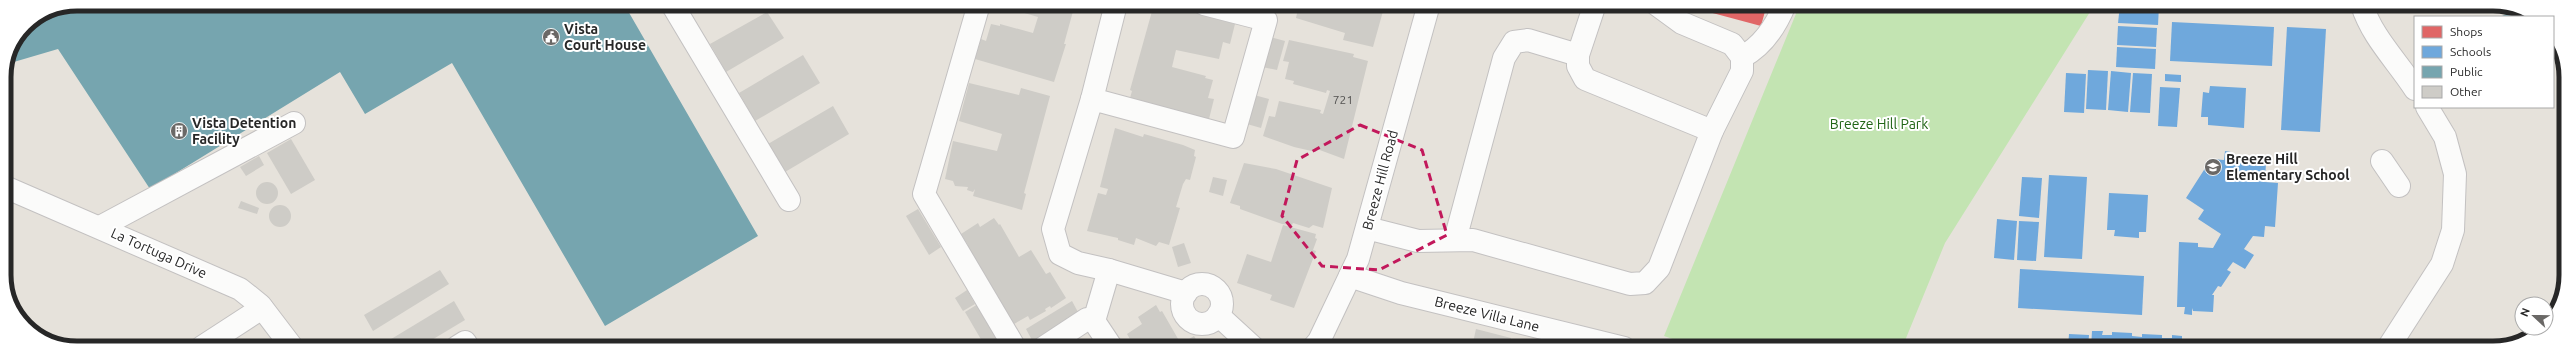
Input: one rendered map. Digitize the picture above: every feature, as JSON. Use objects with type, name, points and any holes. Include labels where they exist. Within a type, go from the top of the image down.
[{"type":"street","points":[[676,11],[789,200]]},
{"type":"street","points":[[977,11],[924,194],[1012,341]]},
{"type":"street","points":[[1114,11],[1092,99],[1053,229],[1060,254],[1078,263],[1109,270],[1186,292],[1183,310],[1191,320],[1202,324],[1214,320],[1218,315],[1246,341]]},
{"type":"street","name":"Breeze Hill Road","points":[[1319,341],[1358,259],[1427,11]]},
{"type":"street","points":[[1593,11],[1578,55],[1578,66],[1585,79],[1712,131]]},
{"type":"street","points":[[1367,228],[1418,241],[1473,240],[1630,284],[1645,283],[1659,268],[1712,131],[1742,70],[1742,56],[1732,44],[1682,23],[1666,11]]},
{"type":"street","points":[[1742,56],[1756,50],[1778,11]]},
{"type":"street","points":[[2364,11],[2385,48],[2413,81]]},
{"type":"street","points":[[1092,99],[1233,137],[1269,12]]},
{"type":"street","points":[[1455,240],[1504,58],[1514,42],[1528,40],[1578,55]]},
{"type":"street","points":[[2392,341],[2442,264],[2453,230],[2455,174],[2445,137],[2428,108]]},
{"type":"street","points":[[100,227],[294,123]]},
{"type":"street","points":[[2382,161],[2399,186]]},
{"type":"street","name":"La Tortuga Drive","points":[[11,190],[100,227],[240,289],[262,308],[282,341]]},
{"type":"street","points":[[1094,321],[1109,270]]},
{"type":"street","name":"Breeze Villa Lane","points":[[1350,276],[1401,293],[1596,341]]},
{"type":"street","points":[[211,341],[262,308]]},
{"type":"street","points":[[1054,341],[1087,319],[1094,321],[1107,341]]},
{"type":"highlighted area","points":[[1360,125],[1422,150],[1447,235],[1379,270],[1322,266],[1282,216],[1297,160]]},
{"type":"green space","name":"Breeze Hill Park","points":[[1797,11],[2091,11],[1945,243],[1905,341],[1678,341],[1664,336]]},
{"type":"building: Shops","points":[[1705,11],[1765,11],[1761,26]]},
{"type":"building: Schools","points":[[2119,11],[2159,11],[2158,25],[2118,23]]},
{"type":"building: Schools","points":[[2172,22],[2274,27],[2272,66],[2170,61]]},
{"type":"building: Schools","points":[[2118,26],[2157,28],[2156,47],[2117,45]]},
{"type":"building: Schools","points":[[2287,27],[2326,29],[2320,132],[2281,130]]},
{"type":"building: Schools","points":[[2117,47],[2156,49],[2155,69],[2116,67]]},
{"type":"building: Schools","points":[[2088,70],[2108,71],[2106,110],[2086,109]]},
{"type":"building: Schools","points":[[2111,71],[2131,73],[2128,112],[2108,110]]},
{"type":"building: Schools","points":[[2066,73],[2086,74],[2084,113],[2064,112]]},
{"type":"building: Schools","points":[[2133,73],[2152,74],[2150,113],[2130,112]]},
{"type":"building: Schools","points":[[2165,74],[2181,75],[2181,82],[2165,81]]},
{"type":"building: Schools","points":[[2210,86],[2246,88],[2244,128],[2208,125],[2208,117],[2201,117],[2203,92],[2209,93]]},
{"type":"building: Schools","points":[[2160,87],[2180,88],[2177,127],[2158,126]]},
{"type":"building: Schools","points":[[2225,151],[2231,152],[2231,157],[2238,157],[2237,163],[2266,162],[2265,182],[2278,183],[2275,227],[2265,226],[2264,237],[2253,236],[2244,249],[2254,255],[2245,269],[2233,262],[2227,270],[2231,272],[2221,287],[2218,286],[2212,295],[2214,295],[2213,312],[2193,311],[2192,308],[2192,315],[2184,314],[2185,307],[2177,307],[2179,242],[2198,243],[2198,247],[2213,248],[2221,234],[2198,219],[2204,210],[2186,198],[2211,159],[2224,160]]},
{"type":"building: Schools","points":[[2049,175],[2087,177],[2082,259],[2044,257]]},
{"type":"building: Schools","points":[[2022,177],[2042,178],[2039,218],[2019,216]]},
{"type":"building: Schools","points":[[2109,193],[2148,195],[2146,232],[2139,232],[2139,238],[2114,236],[2115,230],[2107,230]]},
{"type":"building: Schools","points":[[1997,219],[2017,221],[2014,260],[1994,258]]},
{"type":"building: Schools","points":[[2019,221],[2039,222],[2036,261],[2017,260]]},
{"type":"building: Schools","points":[[2020,269],[2144,276],[2142,315],[2018,308]]},
{"type":"building: Schools","points":[[2092,331],[2103,331],[2102,335],[2112,335],[2112,332],[2132,333],[2132,336],[2142,337],[2142,334],[2162,335],[2162,338],[2172,338],[2172,335],[2182,336],[2182,341],[2091,341]]},
{"type":"building: Schools","points":[[2069,334],[2089,335],[2089,341],[2068,341]]},
{"type":"building: Public","points":[[628,11],[758,236],[605,326],[452,63],[365,114],[340,72],[150,189],[58,49],[13,62],[22,40],[30,30],[40,22],[64,12]]},
{"type":"building: Public","points":[[2508,13],[2517,16],[2502,16]]},
{"type":"building: Other","points":[[1018,11],[1073,11],[1064,44],[1066,44],[1054,82],[975,59],[981,39],[986,41],[991,24],[1000,26],[1000,24],[1033,33],[1038,17]]},
{"type":"building: Other","points":[[1152,11],[1193,11],[1235,24],[1230,44],[1223,42],[1219,59],[1176,50],[1172,67],[1206,76],[1205,78],[1213,80],[1208,98],[1214,99],[1209,119],[1130,98],[1132,91],[1130,90]]},
{"type":"building: Other","points":[[1298,11],[1383,11],[1373,47],[1343,40],[1345,33],[1296,18]]},
{"type":"building: Other","points":[[767,12],[784,38],[726,72],[710,44]]},
{"type":"building: Other","points":[[1270,37],[1285,41],[1277,70],[1262,67]]},
{"type":"building: Other","points":[[1289,40],[1354,54],[1353,57],[1368,61],[1344,159],[1317,149],[1316,152],[1294,147],[1263,136],[1269,116],[1275,117],[1279,101],[1321,110],[1320,113],[1323,114],[1330,91],[1327,90],[1326,93],[1293,84],[1294,81],[1285,79],[1289,62],[1283,61]]},
{"type":"building: Other","points":[[803,55],[820,83],[755,121],[739,93]]},
{"type":"building: Other","points":[[969,83],[1019,95],[1021,88],[1050,96],[1024,193],[1026,194],[1022,210],[973,196],[975,189],[973,192],[967,190],[968,187],[955,186],[953,181],[945,179],[953,141],[997,151],[1002,134],[959,121]]},
{"type":"building: Other","points":[[1254,95],[1269,99],[1261,128],[1247,124]]},
{"type":"building: Other","points":[[833,106],[849,134],[785,172],[768,144]]},
{"type":"building: Other","points":[[1115,128],[1143,137],[1144,134],[1195,150],[1194,156],[1196,157],[1190,180],[1186,179],[1183,184],[1176,207],[1180,208],[1169,245],[1159,242],[1156,246],[1136,238],[1134,245],[1118,240],[1118,238],[1087,231],[1098,193],[1106,195],[1108,189],[1100,187]]},
{"type":"building: Other","points":[[291,139],[315,180],[291,194],[267,153]]},
{"type":"building: Other","points":[[259,156],[264,165],[246,176],[240,167]]},
{"type":"building: Other","points":[[1244,163],[1276,169],[1332,188],[1323,228],[1313,225],[1309,228],[1293,223],[1292,225],[1282,224],[1240,209],[1240,206],[1230,203]]},
{"type":"building: Other","points":[[1213,177],[1227,180],[1223,196],[1209,192]]},
{"type":"building: Other","points":[[267,182],[275,185],[278,193],[275,201],[267,204],[259,201],[256,193],[259,185]]},
{"type":"building: Other","points":[[241,201],[259,208],[257,214],[238,208]]},
{"type":"building: Other","points":[[280,205],[288,208],[291,216],[288,224],[280,227],[272,224],[269,216],[272,208]]},
{"type":"building: Other","points":[[918,209],[941,247],[929,255],[906,216]]},
{"type":"building: Other","points":[[994,218],[999,225],[1000,224],[1019,257],[1031,250],[1046,274],[1050,272],[1066,298],[1051,308],[1050,306],[1045,309],[1046,311],[1030,320],[1028,316],[1014,324],[964,247],[968,245],[961,234],[978,223],[980,227]]},
{"type":"building: Other","points":[[1283,225],[1316,234],[1315,238],[1317,239],[1313,250],[1316,251],[1294,308],[1270,300],[1272,295],[1237,283],[1247,254],[1271,262]]},
{"type":"building: Other","points":[[1184,243],[1191,263],[1178,267],[1172,247]]},
{"type":"building: Other","points":[[440,270],[449,284],[373,331],[364,315]]},
{"type":"building: Other","points":[[967,290],[975,304],[963,311],[955,298]]},
{"type":"building: Other","points":[[454,301],[465,320],[430,341],[388,341]]},
{"type":"building: Other","points":[[1072,301],[1079,314],[1035,341],[1032,341],[1026,329]]},
{"type":"building: Other","points":[[978,304],[1000,341],[982,341],[965,312]]},
{"type":"building: Other","points":[[1156,305],[1160,312],[1162,311],[1179,341],[1131,341],[1127,334],[1142,324],[1138,317]]},
{"type":"building: Other","points":[[1476,329],[1511,338],[1510,341],[1473,341]]},
{"type":"building: Other","points":[[1194,336],[1197,341],[1186,341]]},
{"type":"place","name":"Vista Court House","points":[[551,37]]},
{"type":"place","name":"Vista Detention Facility","points":[[179,131]]},
{"type":"place","name":"Breeze Hill Elementary School","points":[[2213,167]]}]
